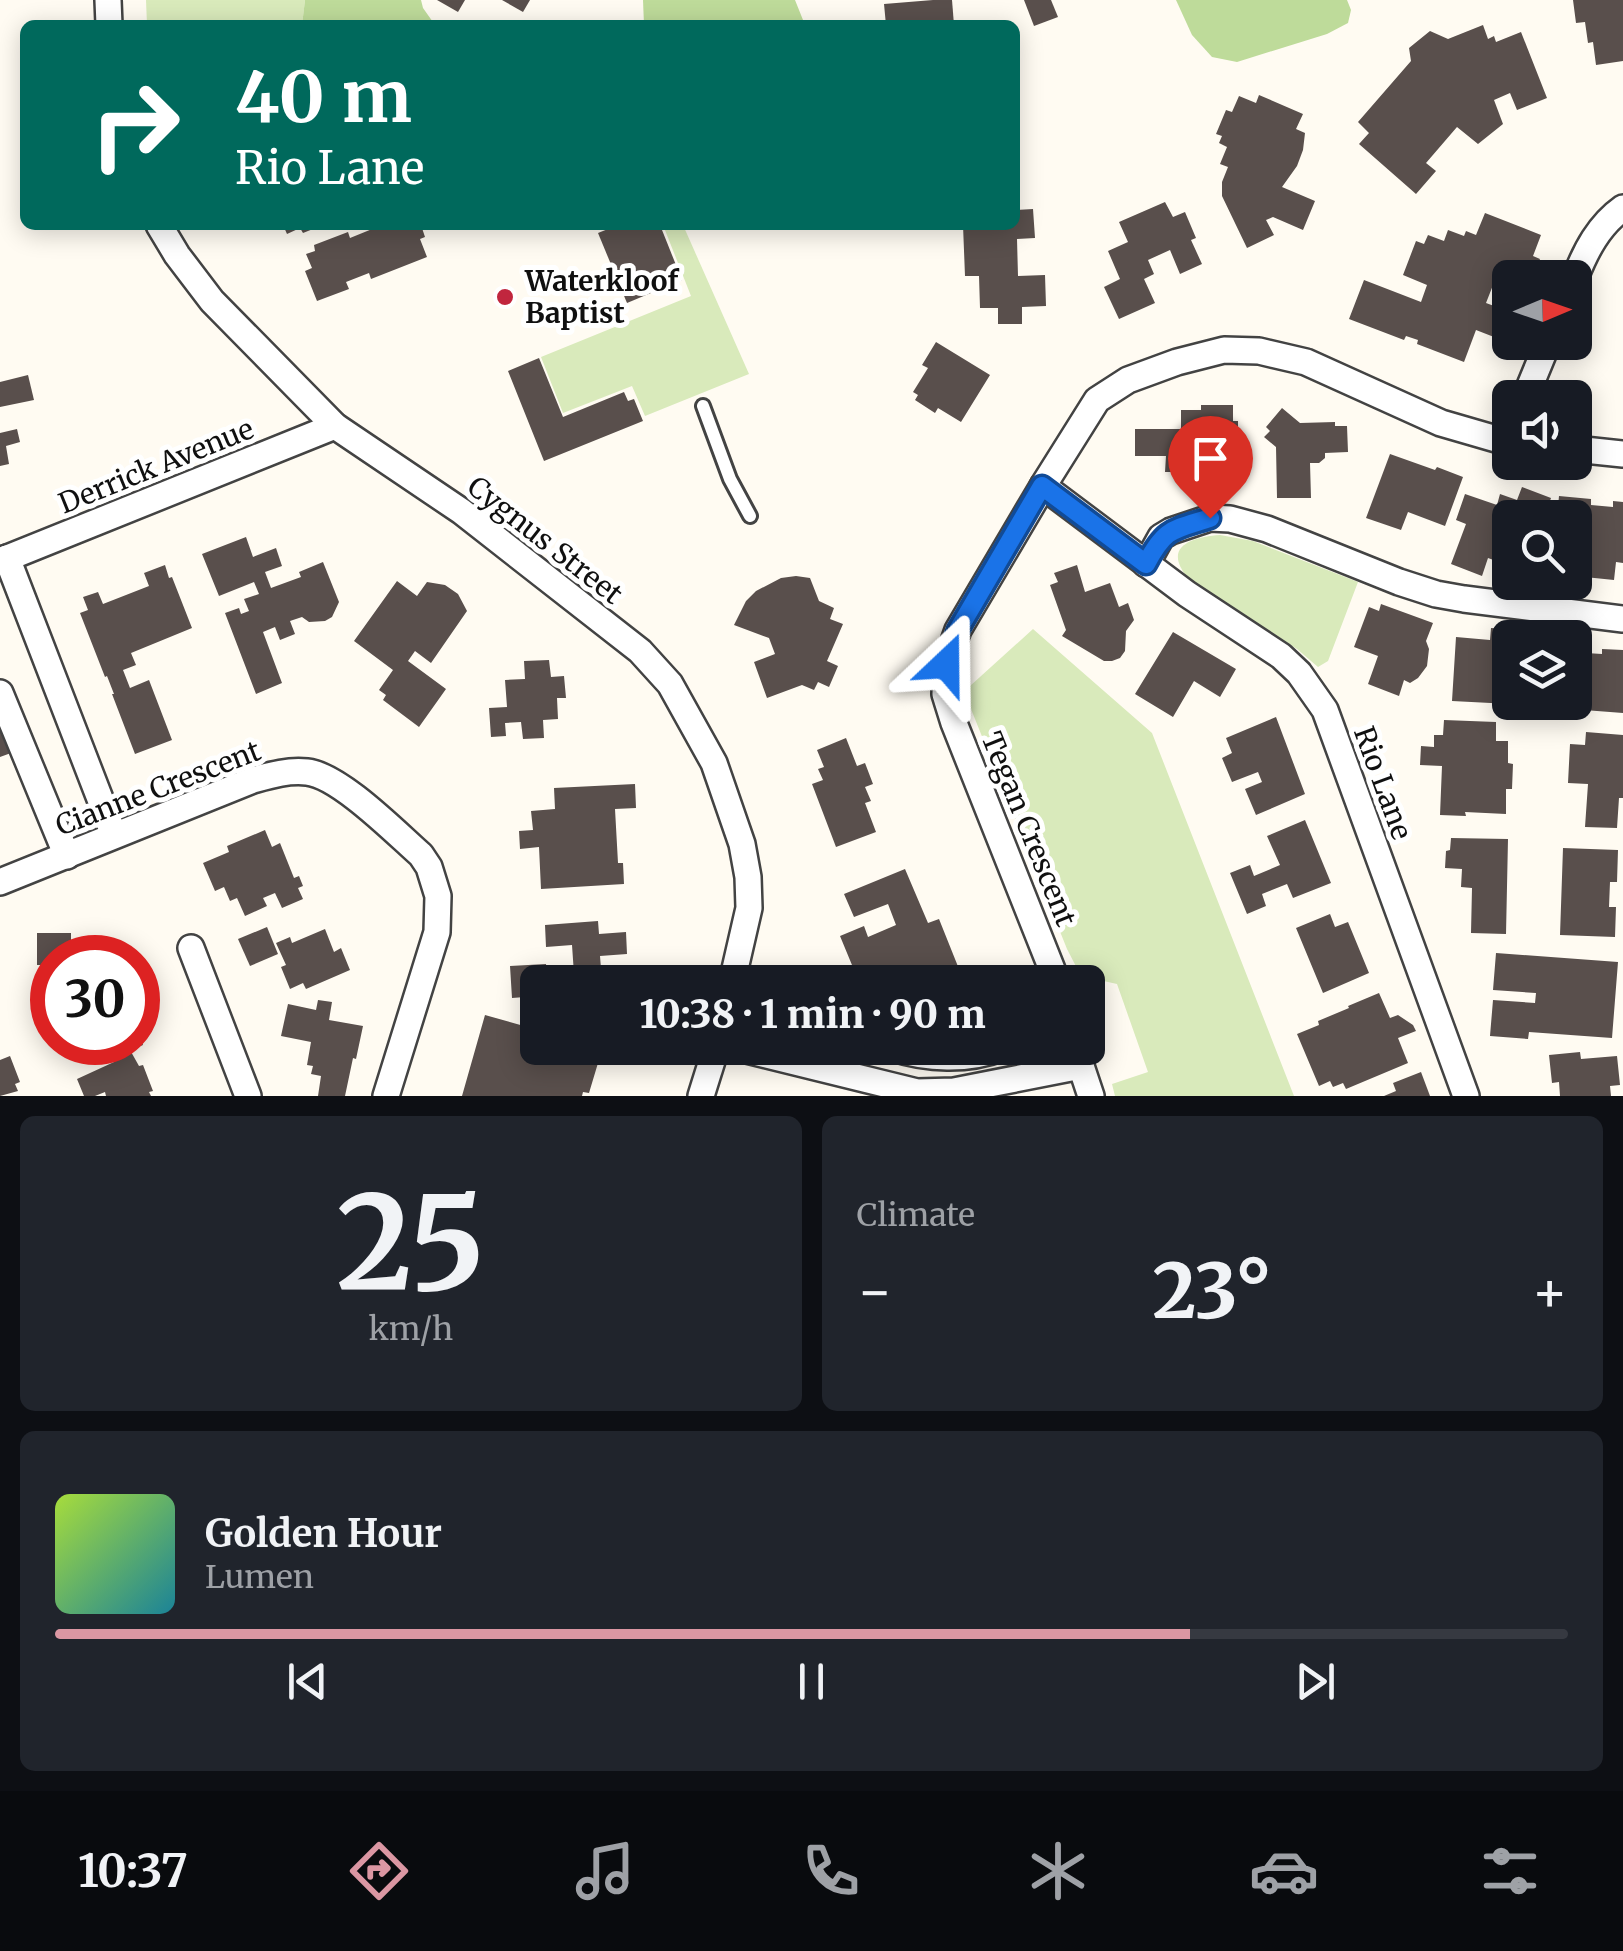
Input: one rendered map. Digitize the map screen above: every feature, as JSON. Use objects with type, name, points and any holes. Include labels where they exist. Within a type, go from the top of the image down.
[{"type":"street","points":[[1582,260],[1606,220],[1623,208]]},
{"type":"street","name":"Cygnus Street","points":[[163,230],[212,301],[335,426],[476,523],[640,651],[670,684],[714,763],[742,844],[749,908],[736,965]]},
{"type":"street","name":"Tegan Crescent","points":[[1050,965],[954,723],[945,694],[946,664],[958,630],[1097,400],[1128,380],[1177,362],[1224,350],[1259,351],[1306,362],[1441,423],[1492,434]]},
{"type":"street","name":"Derrick Avenue","points":[[4,560],[335,426]]},
{"type":"street","points":[[1592,451],[1623,454]]},
{"type":"street","name":"Rio Lane","points":[[1042,486],[1187,594],[1281,656],[1313,690],[1324,710],[1466,1096]]},
{"type":"street","points":[[1146,564],[1161,537],[1171,531],[1210,518],[1230,518],[1436,594],[1623,619]]},
{"type":"street","points":[[4,560],[114,835]]},
{"type":"street","points":[[0,693],[67,856]]},
{"type":"street","name":"Cianne Crescent","points":[[0,882],[253,780],[281,772],[311,772],[334,782],[422,855],[438,896],[437,932],[386,1096]]},
{"type":"street","points":[[191,948],[248,1096]]},
{"type":"street","points":[[701,1096],[711,1065]]},
{"type":"street","points":[[808,1065],[918,1092],[1009,1082],[1056,1065]]},
{"type":"street","points":[[1081,1065],[1091,1096]]},
{"type":"lane","points":[[703,406],[730,479],[750,516]]},
{"type":"green space","points":[[146,0],[305,0],[303,20],[147,20]]},
{"type":"green space","points":[[305,0],[421,0],[431,20],[303,20]]},
{"type":"green space","points":[[643,0],[795,0],[803,20],[644,20]]},
{"type":"green space","points":[[1176,0],[1347,0],[1351,10],[1348,23],[1327,34],[1237,62],[1212,57],[1192,35]]},
{"type":"green space","points":[[665,230],[685,230],[749,374],[645,416],[632,386],[563,413],[541,357],[691,296]]},
{"type":"green space","points":[[1220,535],[1253,541],[1358,582],[1328,661],[1318,667],[1188,578],[1178,558],[1179,551],[1190,541]]},
{"type":"green space","points":[[1033,629],[1152,733],[1294,1096],[1115,1096],[1112,1084],[1148,1072],[1117,984],[1105,981],[1105,965],[1075,965],[1067,949],[971,709],[970,686]]},
{"type":"building","points":[[437,0],[465,0],[458,12]]},
{"type":"building","points":[[502,0],[530,0],[523,12]]},
{"type":"building","points":[[952,0],[954,20],[886,20],[884,4]]},
{"type":"building","points":[[1024,0],[1051,0],[1058,17],[1034,26]]},
{"type":"building","points":[[1573,0],[1623,0],[1623,61],[1596,65],[1585,22],[1576,23]]},
{"type":"building","points":[[1483,25],[1488,39],[1494,36],[1496,42],[1521,32],[1547,98],[1517,110],[1510,93],[1494,100],[1503,124],[1478,144],[1457,127],[1426,163],[1436,171],[1416,194],[1359,144],[1369,133],[1358,122],[1411,61],[1409,48],[1430,31],[1448,39]]},
{"type":"building","points":[[1259,95],[1303,114],[1296,129],[1305,133],[1303,150],[1282,187],[1315,201],[1303,230],[1273,217],[1266,220],[1274,235],[1247,248],[1222,196],[1228,167],[1220,164],[1227,147],[1219,143],[1222,136],[1216,134],[1226,110],[1232,112],[1239,96],[1256,103]]},
{"type":"building","points":[[1165,202],[1173,217],[1185,212],[1202,264],[1180,274],[1170,250],[1148,260],[1154,274],[1144,279],[1155,303],[1119,319],[1104,287],[1120,279],[1108,251],[1128,242],[1119,222]]},
{"type":"building","points":[[1033,209],[1035,238],[1017,239],[1018,276],[1045,275],[1046,306],[1022,307],[1022,324],[998,324],[998,308],[980,308],[979,276],[965,276],[963,230],[1020,230],[1020,210]]},
{"type":"building","points":[[1485,213],[1541,235],[1533,256],[1540,259],[1492,260],[1492,288],[1486,303],[1492,305],[1492,336],[1476,330],[1464,362],[1417,344],[1418,340],[1406,336],[1404,340],[1349,319],[1364,280],[1421,302],[1427,285],[1403,275],[1416,241],[1424,244],[1428,235],[1444,241],[1448,230],[1464,236],[1466,231],[1476,235]]},
{"type":"building","points":[[370,230],[423,230],[425,237],[420,239],[427,257],[371,279],[369,273],[346,282],[349,289],[317,301],[305,271],[312,268],[306,254],[315,251],[314,245],[348,232],[350,238]]},
{"type":"building","points":[[662,230],[682,280],[627,303],[598,233]]},
{"type":"building","points":[[936,342],[990,375],[961,422],[938,408],[935,413],[915,400],[918,395],[913,392],[928,368],[922,365]]},
{"type":"building","points":[[539,358],[563,417],[624,392],[628,401],[634,399],[643,421],[544,461],[508,371]]},
{"type":"building","points":[[28,375],[34,400],[0,407],[0,382]]},
{"type":"building","points":[[1201,405],[1233,405],[1233,421],[1238,421],[1238,457],[1233,457],[1233,473],[1210,472],[1210,480],[1191,480],[1191,472],[1165,472],[1166,456],[1135,456],[1135,429],[1181,429],[1181,410],[1201,410]]},
{"type":"building","points":[[1282,408],[1300,423],[1335,422],[1335,426],[1347,426],[1348,452],[1325,453],[1319,463],[1310,463],[1311,498],[1277,498],[1276,447],[1264,437],[1270,431],[1266,427]]},
{"type":"building","points":[[17,429],[20,442],[6,446],[9,464],[0,466],[0,433]]},
{"type":"building","points":[[1390,454],[1463,477],[1445,526],[1408,512],[1401,530],[1366,518]]},
{"type":"building","points":[[1522,487],[1551,498],[1550,500],[1517,500]]},
{"type":"building","points":[[1465,494],[1492,503],[1492,559],[1488,558],[1482,576],[1451,564],[1466,524],[1456,520]]},
{"type":"building","points":[[1559,496],[1591,499],[1591,500],[1559,500]]},
{"type":"building","points":[[1613,501],[1623,502],[1623,563],[1616,562],[1614,580],[1592,578],[1592,505],[1613,507]]},
{"type":"building","points":[[246,537],[253,557],[276,548],[282,566],[265,572],[271,588],[301,577],[299,572],[323,562],[339,602],[332,617],[325,621],[309,622],[302,617],[290,621],[295,634],[280,640],[275,627],[263,632],[282,683],[256,694],[225,613],[239,608],[241,614],[249,611],[244,599],[259,594],[254,582],[219,596],[202,554]]},
{"type":"building","points":[[165,565],[192,628],[131,653],[136,665],[123,670],[130,688],[149,680],[172,740],[135,754],[80,613],[88,610],[83,597],[98,592],[103,604],[149,586],[144,573]]},
{"type":"building","points":[[1077,565],[1085,592],[1110,583],[1119,607],[1128,603],[1134,620],[1126,631],[1125,651],[1120,658],[1104,661],[1062,636],[1066,630],[1050,585],[1058,582],[1054,573]]},
{"type":"building","points":[[781,578],[810,578],[819,601],[834,608],[830,619],[843,624],[827,661],[838,666],[829,687],[818,682],[814,690],[802,685],[767,698],[754,662],[775,654],[769,638],[734,625],[756,591]]},
{"type":"building","points":[[397,581],[417,596],[427,582],[445,585],[458,594],[467,611],[431,663],[415,651],[408,661],[446,689],[419,727],[383,700],[386,695],[379,690],[393,670],[354,641]]},
{"type":"building","points":[[1381,604],[1433,623],[1426,641],[1427,666],[1410,683],[1404,680],[1399,696],[1368,684],[1378,656],[1354,647],[1369,607],[1379,611]]},
{"type":"building","points":[[1492,628],[1492,703],[1452,701],[1456,637],[1490,640]]},
{"type":"building","points":[[1173,632],[1236,669],[1220,697],[1194,681],[1173,717],[1135,694]]},
{"type":"building","points":[[1602,649],[1623,650],[1623,713],[1592,711],[1592,653],[1602,654]]},
{"type":"building","points":[[549,660],[551,677],[564,676],[566,698],[557,698],[558,719],[543,720],[544,738],[523,739],[521,722],[505,723],[506,736],[491,737],[489,708],[507,707],[505,680],[525,679],[524,661]]},
{"type":"building","points":[[1276,717],[1305,794],[1256,815],[1245,789],[1262,782],[1258,772],[1232,782],[1222,758],[1232,753],[1226,738]]},
{"type":"building","points":[[1444,720],[1496,722],[1496,741],[1508,741],[1508,763],[1513,764],[1512,789],[1506,789],[1506,814],[1440,815],[1442,766],[1420,765],[1421,746],[1434,747],[1434,735],[1443,735]]},
{"type":"building","points":[[0,727],[11,753],[0,757]]},
{"type":"building","points":[[1586,732],[1623,735],[1623,798],[1619,798],[1617,828],[1585,827],[1588,784],[1568,783],[1570,744],[1585,745]]},
{"type":"building","points":[[846,738],[857,766],[865,763],[873,784],[865,787],[871,801],[865,803],[876,832],[836,847],[812,784],[823,780],[818,769],[824,767],[817,750]]},
{"type":"building","points":[[635,784],[636,808],[615,809],[618,863],[623,863],[624,884],[541,889],[539,847],[520,849],[519,831],[533,830],[531,811],[555,809],[554,788]]},
{"type":"building","points":[[1305,820],[1331,883],[1293,898],[1287,884],[1262,894],[1266,906],[1247,914],[1230,873],[1250,865],[1254,876],[1280,865],[1267,836]]},
{"type":"building","points":[[265,830],[272,847],[280,843],[294,878],[299,876],[303,886],[298,888],[303,899],[282,908],[275,893],[263,898],[267,906],[245,916],[237,898],[230,901],[224,887],[215,891],[203,863],[229,852],[227,846]]},
{"type":"building","points":[[1451,838],[1508,839],[1506,934],[1471,933],[1472,888],[1461,887],[1462,869],[1445,868]]},
{"type":"building","points":[[1563,848],[1618,850],[1617,882],[1610,882],[1609,907],[1616,907],[1615,937],[1560,935]]},
{"type":"building","points":[[905,869],[928,923],[939,919],[957,965],[852,965],[840,936],[864,926],[868,937],[896,925],[888,904],[854,917],[844,894]]},
{"type":"building","points":[[1330,914],[1335,927],[1348,922],[1369,973],[1323,993],[1296,928]]},
{"type":"building","points":[[598,921],[599,934],[626,932],[627,954],[600,956],[601,965],[573,965],[572,945],[546,947],[545,925]]},
{"type":"building","points":[[267,927],[278,954],[250,966],[238,939]]},
{"type":"building","points":[[325,929],[334,952],[341,948],[350,970],[306,989],[303,983],[290,989],[281,967],[286,965],[276,943],[290,937],[292,943]]},
{"type":"building","points":[[37,933],[71,933],[71,935]]},
{"type":"building","points":[[1496,953],[1618,962],[1612,1038],[1529,1032],[1528,1039],[1490,1036],[1493,1000],[1535,1003],[1536,993],[1493,990]]},
{"type":"building","points":[[520,965],[520,997],[512,998],[510,966]]},
{"type":"building","points":[[1379,993],[1390,1018],[1398,1015],[1416,1031],[1398,1038],[1408,1063],[1346,1089],[1343,1083],[1333,1087],[1330,1081],[1319,1086],[1297,1034]]},
{"type":"building","points":[[318,1000],[332,1002],[329,1020],[363,1026],[345,1096],[318,1096],[321,1076],[311,1074],[313,1066],[307,1065],[311,1042],[281,1036],[288,1004],[316,1010]]},
{"type":"building","points":[[485,1015],[520,1025],[520,1065],[597,1065],[589,1093],[583,1092],[582,1096],[462,1096]]},
{"type":"building","points":[[1580,1052],[1581,1059],[1617,1056],[1620,1085],[1610,1086],[1611,1096],[1560,1096],[1559,1082],[1552,1083],[1549,1055]]},
{"type":"building","points":[[10,1056],[20,1082],[15,1084],[18,1091],[0,1096],[0,1060]]},
{"type":"building","points":[[107,1065],[143,1065],[153,1091],[149,1092],[151,1096],[106,1096],[105,1092],[84,1096],[77,1079]]},
{"type":"building","points":[[1421,1072],[1430,1096],[1384,1096],[1396,1091],[1393,1083]]},
{"type":"place","name":"Waterkloof Baptist","points":[[505,297]]},
{"type":"route","points":[[946,664],[958,630],[1042,486],[1146,564],[1161,537],[1210,518]]}]
